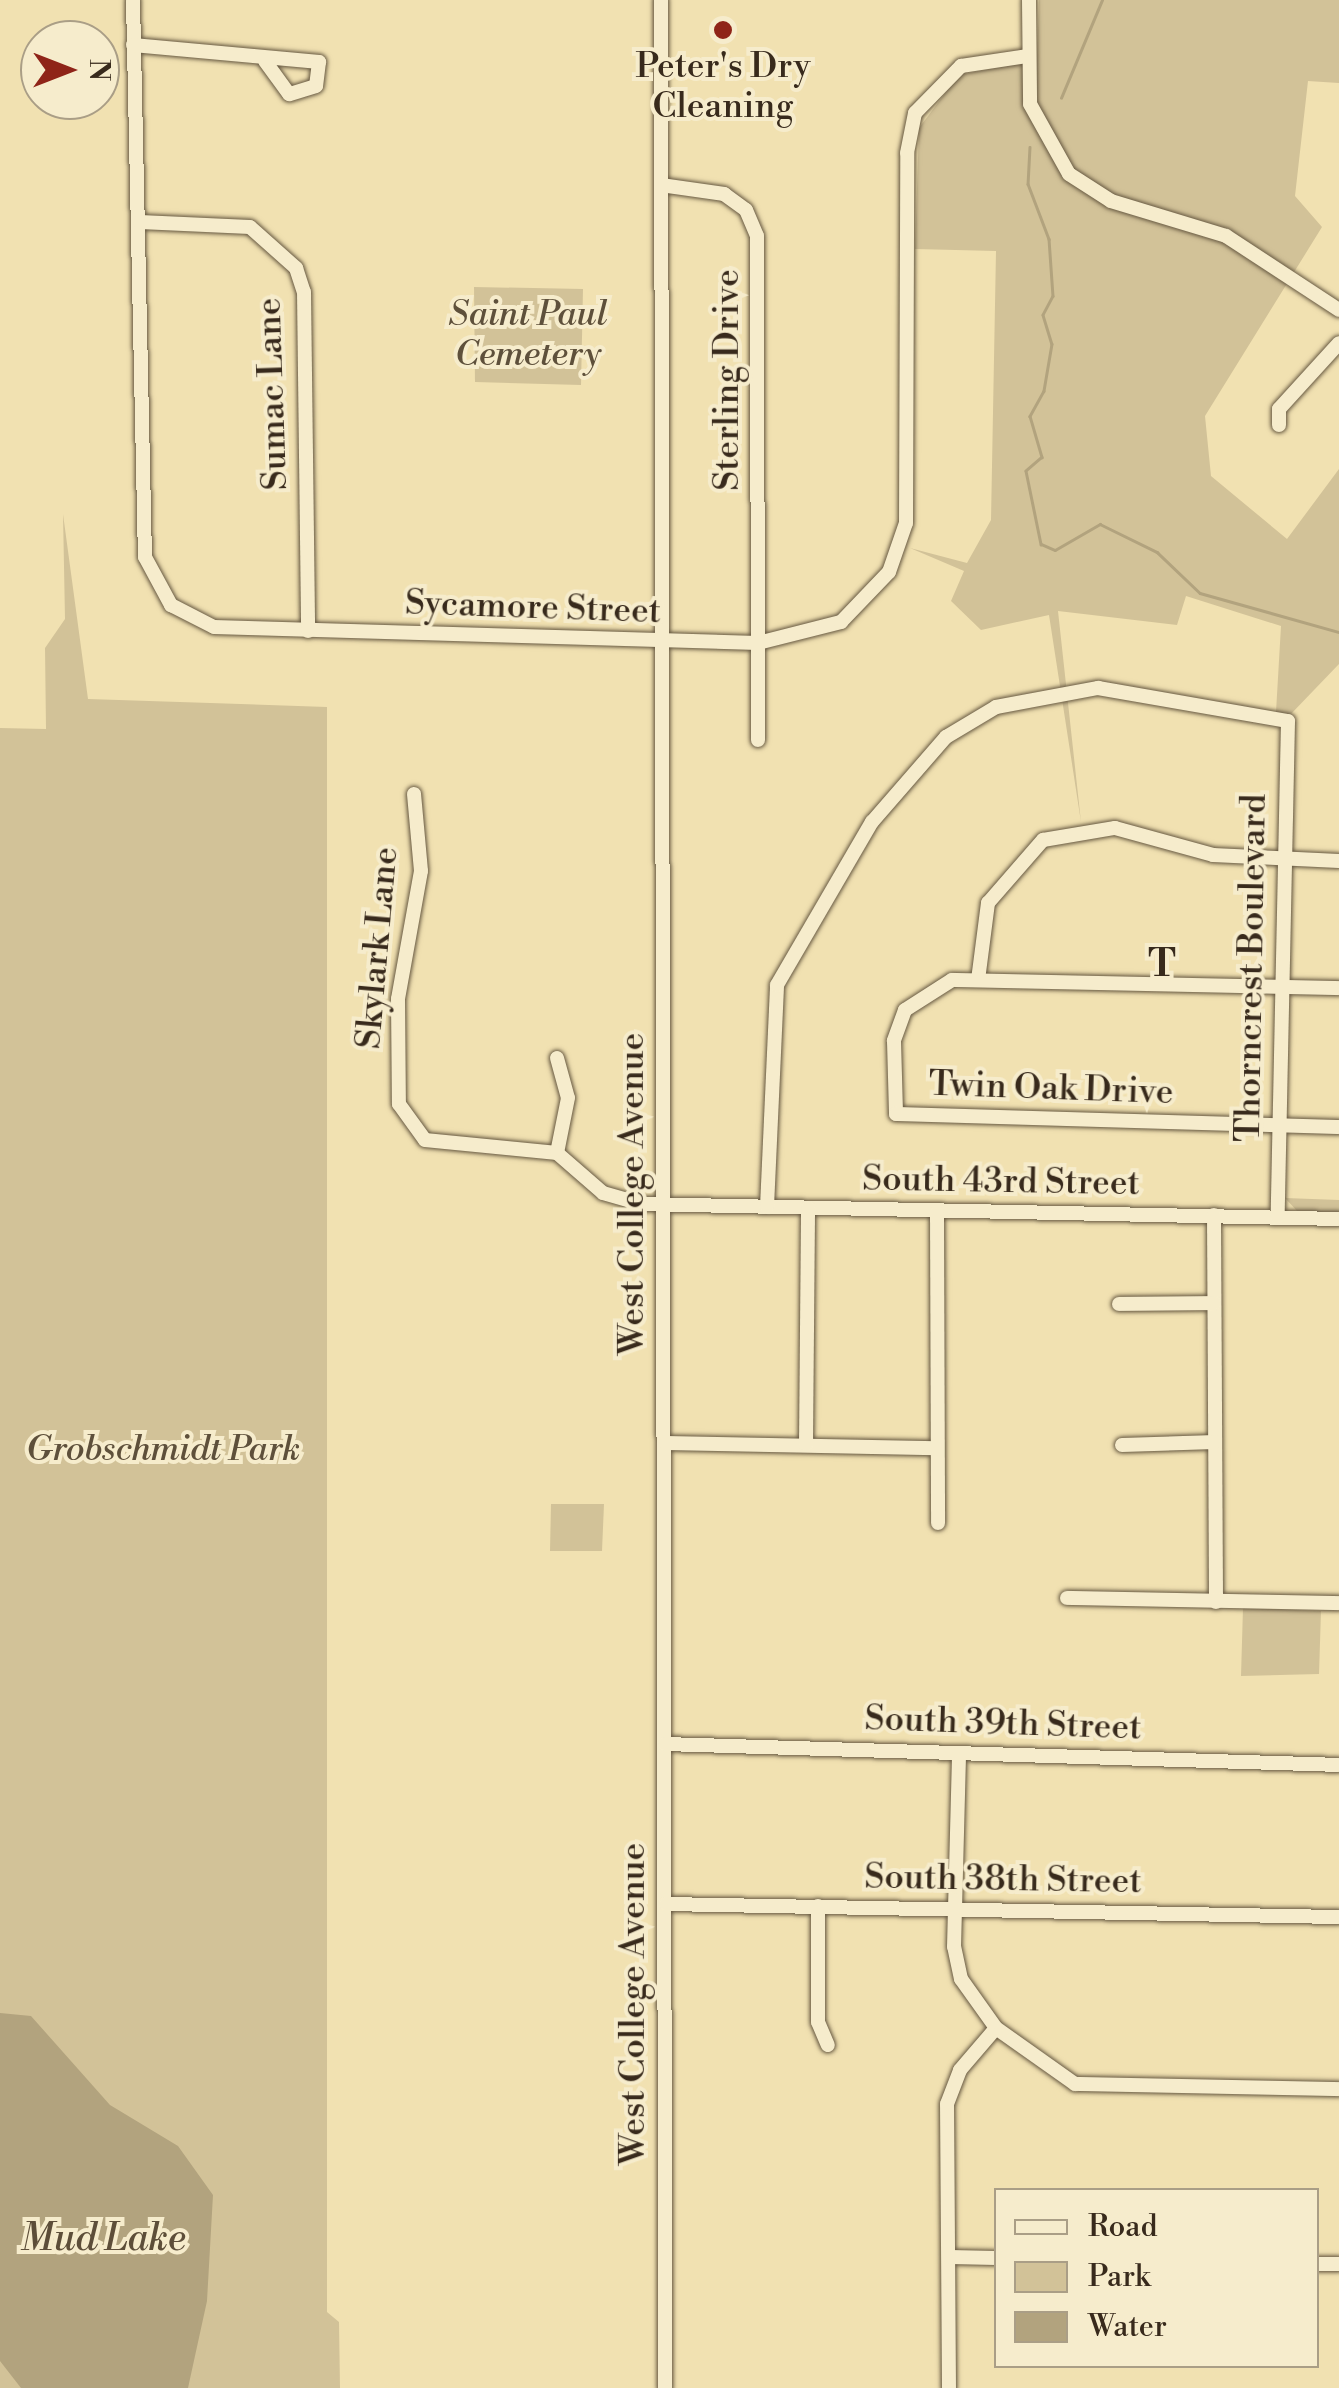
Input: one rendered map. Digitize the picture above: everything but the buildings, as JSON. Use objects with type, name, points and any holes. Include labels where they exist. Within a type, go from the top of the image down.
[{"type":"street","name":"Sycamore Street","points":[[133,0],[150,575],[196,622],[308,631],[758,642],[813,636],[841,622],[872,597],[900,550],[909,134],[927,94],[960,66],[1028,56]]},
{"type":"street","name":"West College Avenue","points":[[661,0],[665,2388]]},
{"type":"street","points":[[1030,0],[1028,56],[1036,121],[1082,185],[1226,236],[1339,310]]},
{"type":"street","points":[[133,45],[265,61]]},
{"type":"street","name":"Sterling Drive","points":[[662,185],[724,194],[746,210],[757,236],[758,740]]},
{"type":"street","name":"Sumac Lane","points":[[140,222],[250,226],[296,268],[304,305],[308,631]]},
{"type":"street","points":[[1279,426],[1279,408],[1339,343]]},
{"type":"street","name":"Thorncrest Boulevard","points":[[767,1207],[777,985],[872,822],[946,738],[996,707],[1098,688],[1288,721],[1278,1217]]},
{"type":"street","name":"Skylark Lane","points":[[414,794],[421,871],[398,999],[402,1118],[440,1144],[557,1152]]},
{"type":"street","points":[[978,980],[988,903],[1043,840],[1114,828],[1213,855],[1339,861]]},
{"type":"street","name":"Twin Oak Drive","points":[[1278,1126],[896,1114],[894,1042],[906,1010],[936,984],[978,980],[1339,988]]},
{"type":"street","points":[[557,1058],[568,1098],[557,1152],[619,1202],[662,1203]]},
{"type":"street","points":[[1278,1126],[1339,1127]]},
{"type":"street","name":"South 43rd Street","points":[[662,1203],[1339,1219]]},
{"type":"street","points":[[806,1444],[808,1208]]},
{"type":"street","points":[[937,1212],[938,1523]]},
{"type":"street","points":[[1214,1215],[1216,1602]]},
{"type":"street","points":[[1119,1304],[1214,1303]]},
{"type":"street","points":[[1122,1445],[1215,1442]]},
{"type":"street","points":[[666,1443],[937,1448]]},
{"type":"street","points":[[1066,1598],[1339,1602]]},
{"type":"street","name":"South 39th Street","points":[[665,1744],[1339,1764]]},
{"type":"street","points":[[959,1753],[951,1909],[961,1979],[996,2028],[1075,2084],[1339,2089]]},
{"type":"street","name":"South 38th Street","points":[[666,1904],[1339,1918]]},
{"type":"street","points":[[818,1906],[818,2022],[828,2046]]},
{"type":"street","points":[[949,2388],[947,2104],[960,2070],[996,2028]]},
{"type":"street","points":[[950,2257],[994,2258]]},
{"type":"green space","points":[[1039,0],[1339,0],[1339,83],[1308,81],[1295,196],[1322,227],[1205,416],[1211,476],[1287,539],[1339,469],[1339,664],[1290,715],[1276,712],[1281,626],[1186,596],[1177,625],[1058,611],[1081,822],[1049,615],[981,630],[951,601],[964,571],[910,548],[967,563],[991,520],[996,251],[915,249],[919,128],[959,75],[1037,60]]},
{"type":"green space","name":"Saint Paul Cemetery","points":[[474,287],[583,289],[581,385],[475,382]]},
{"type":"green space","name":"Grobschmidt Park","points":[[63,514],[88,699],[327,707],[327,2312],[339,2322],[340,2388],[0,2388],[0,728],[46,729],[45,648],[65,619]]},
{"type":"green space","points":[[1285,1198],[1339,1200],[1339,1213],[1298,1212]]},
{"type":"green space","points":[[551,1504],[604,1504],[602,1551],[550,1551]]},
{"type":"green space","points":[[1243,1608],[1321,1611],[1319,1674],[1241,1676]]},
{"type":"water","name":"Mud Lake","points":[[0,2013],[31,2016],[110,2105],[178,2146],[213,2195],[207,2301],[188,2388],[21,2388],[0,2361]]},
{"type":"waterway","points":[[1061,98],[1102,0]]},
{"type":"waterway","points":[[1030,147],[1028,184],[1049,239],[1053,296],[1043,315],[1052,344],[1044,391],[1030,416],[1042,457],[1026,471],[1041,544],[1055,550],[1100,524],[1157,552],[1200,593],[1339,632]]},
{"type":"place","name":"Peter's Dry Cleaning","points":[[723,30]]},
{"type":"district","name":"T","points":[[1162,965]]}]
